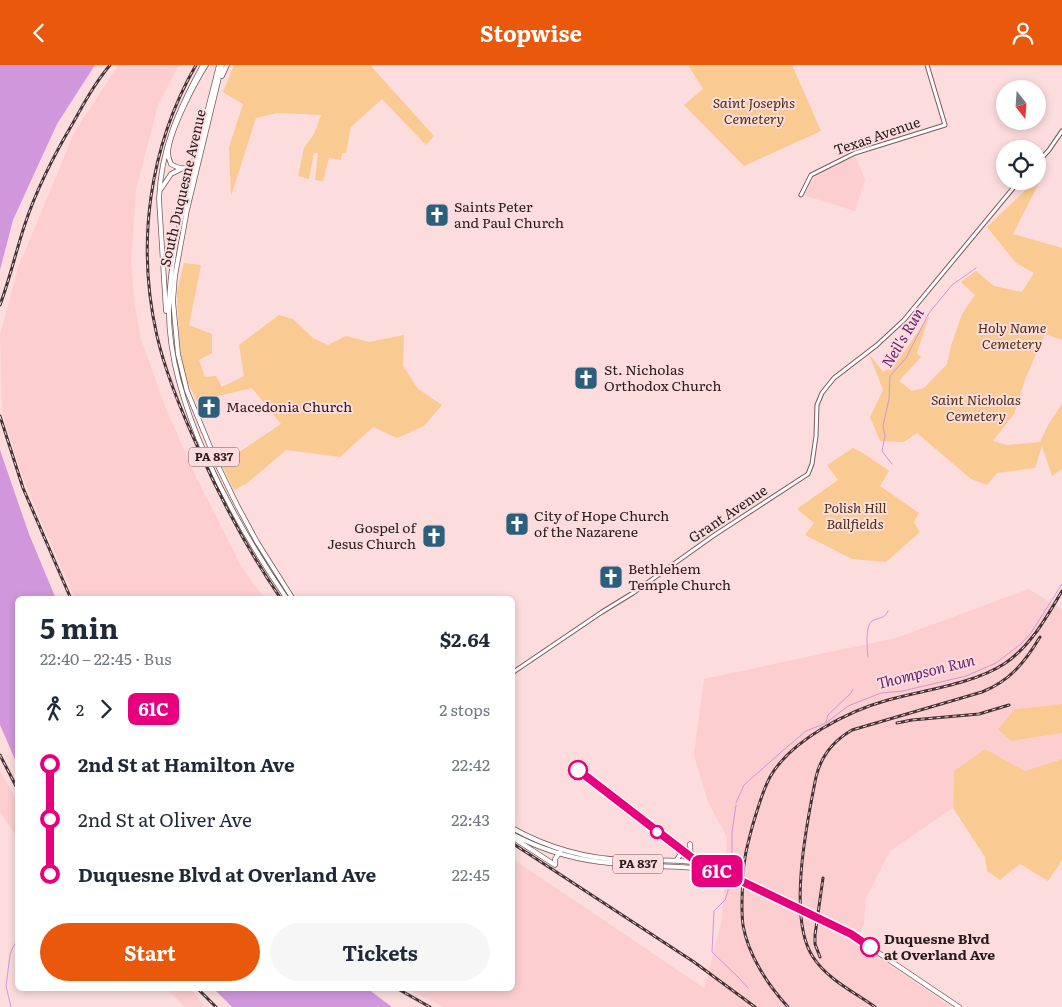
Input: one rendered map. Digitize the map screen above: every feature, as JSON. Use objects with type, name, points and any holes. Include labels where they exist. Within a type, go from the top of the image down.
[{"type":"main road","points":[[181,169],[171,164],[168,153],[170,144],[185,106],[205,65]]},
{"type":"main road","name":"PA 837","points":[[172,349],[167,318],[159,199],[160,180],[166,147],[186,95],[205,65]]},
{"type":"main road","points":[[218,85],[220,65]]},
{"type":"main road","name":"South Duquesne Avenue","points":[[220,65],[173,256],[169,306],[172,349],[177,374],[192,422],[217,478],[252,542],[285,596]]},
{"type":"main road","name":"PA 837","points":[[218,85],[227,65]]},
{"type":"main road","name":"South Duquesne Avenue","points":[[218,85],[187,210],[175,276],[173,301],[178,354],[187,391],[226,482],[257,542],[290,596]]},
{"type":"main road","points":[[159,199],[165,181],[172,174],[189,167],[196,157]]},
{"type":"main road","name":"PA 837","points":[[515,830],[560,851],[602,862],[687,866],[717,871]]},
{"type":"main road","name":"PA 837","points":[[515,837],[540,847],[609,859],[700,863],[860,940],[959,1007]]},
{"type":"main road","points":[[515,838],[555,865],[555,859],[560,851]]},
{"type":"main road","points":[[690,844],[691,857]]},
{"type":"main road","points":[[675,862],[680,857],[680,849],[700,863]]},
{"type":"street","name":"Texas Avenue","points":[[801,195],[811,175],[849,156],[945,125],[927,65]]},
{"type":"street","points":[[1046,153],[1062,131]]},
{"type":"street","name":"Grant Avenue","points":[[515,671],[633,593],[713,536],[808,474],[812,464],[816,436],[817,405],[822,393],[834,378],[904,320],[1013,190]]},
{"type":"shaded area","points":[[0,65],[95,65],[57,124],[13,220],[0,270]]},
{"type":"shaded area","points":[[118,65],[179,65],[158,105],[136,190],[131,261],[135,307],[141,339],[166,409],[196,477],[241,566],[263,596],[74,596],[22,476],[2,412],[0,335],[18,268],[74,133]]},
{"type":"shaded area","points":[[855,156],[865,179],[855,211],[803,195],[816,175]]},
{"type":"shaded area","points":[[0,450],[29,534],[55,596],[15,596],[15,759],[0,725]]},
{"type":"shaded area","points":[[1029,589],[1062,610],[1062,704],[1015,709],[1011,741],[1062,733],[1062,759],[1025,771],[985,749],[954,771],[953,808],[890,851],[866,898],[864,924],[856,942],[951,1007],[444,1007],[412,991],[515,991],[515,860],[704,988],[722,920],[727,837],[708,802],[694,755],[704,679],[896,638]]},
{"type":"shaded area","points":[[0,771],[15,797],[15,834],[0,812]]},
{"type":"shaded area","points":[[169,991],[193,991],[205,1007],[185,1007]]},
{"type":"shaded area","points":[[216,991],[371,991],[392,1007],[232,1007]]},
{"type":"green space","points":[[234,65],[370,65],[434,136],[426,145],[382,99],[351,127],[346,153],[342,153],[341,160],[329,158],[323,181],[315,180],[318,153],[314,153],[309,179],[298,176],[304,148],[314,134],[321,115],[277,113],[256,118],[231,196],[229,147],[243,104],[223,92]]},
{"type":"green space","name":"Saint Josephs Cemetery","points":[[688,65],[792,65],[821,131],[744,166],[684,105],[703,89]]},
{"type":"green space","points":[[1026,190],[1035,190],[1013,234],[1062,248],[1062,340],[1045,334],[1026,377],[1014,414],[993,441],[1007,445],[1040,442],[1048,425],[1062,404],[1062,469],[1052,476],[1042,446],[1035,468],[997,473],[987,485],[971,479],[917,433],[904,442],[880,441],[870,417],[883,390],[869,354],[883,372],[894,366],[929,316],[917,353],[921,357],[899,381],[912,391],[924,388],[947,364],[962,314],[975,295],[961,282],[976,271],[994,286],[1022,292],[1034,273],[1016,263],[987,227]]},
{"type":"green space","points":[[184,263],[201,265],[189,325],[212,334],[212,353],[199,360],[205,377],[216,376],[222,387],[244,376],[239,345],[279,315],[293,319],[313,338],[328,345],[346,336],[369,342],[404,335],[403,366],[418,389],[442,405],[424,426],[397,438],[373,427],[340,457],[286,450],[246,484],[234,490],[221,464],[281,424],[252,388],[197,401],[184,375],[179,339],[177,292]]},
{"type":"green space","name":"Polish Hill Ballfields","points":[[853,448],[889,471],[880,486],[919,513],[914,522],[920,532],[886,562],[852,559],[805,535],[814,523],[797,509],[838,480],[827,465]]},
{"type":"green space","points":[[1062,704],[1062,733],[1011,741],[998,729],[1015,709]]},
{"type":"green space","points":[[985,749],[1025,771],[1062,759],[1062,860],[1048,881],[1020,864],[1000,880],[987,871],[985,857],[953,808],[954,771]]},
{"type":"waterway","name":"Neil's Run","points":[[892,464],[882,451],[885,436],[883,426],[889,399],[890,376],[906,358],[929,313],[952,285],[976,268]]},
{"type":"waterway","name":"Thompson Run","points":[[736,803],[744,785],[788,746],[806,731],[826,723],[848,706],[881,693],[903,691],[966,676],[996,663],[1021,644],[1031,633],[1062,584]]},
{"type":"waterway","name":"Neil's Run","points":[[868,657],[868,627],[872,621],[883,617],[888,611]]},
{"type":"waterway","name":"Neil's Run","points":[[826,722],[828,715],[853,689]]},
{"type":"waterway","name":"Thompson Run","points":[[736,805],[728,891],[725,900],[714,911],[712,952],[748,988]]},
{"type":"waterway","points":[[11,1007],[6,986],[10,955],[15,944]]},
{"type":"railway","points":[[0,305],[25,224],[40,185],[59,147],[99,79],[110,65]]},
{"type":"railway","points":[[196,65],[180,96],[167,129],[157,163],[148,231],[151,301],[157,336],[165,365],[187,422],[217,489],[258,563],[279,596]]},
{"type":"railway","points":[[0,416],[23,488],[70,596]]},
{"type":"railway","points":[[788,1007],[766,979],[754,958],[749,947],[742,919],[743,872],[746,851],[758,806],[770,777],[779,764],[806,739],[839,719],[888,700],[963,682],[992,671],[1004,664],[1014,657],[1030,640],[1062,591]]},
{"type":"railway","points":[[875,1007],[841,985],[826,972],[813,957],[805,940],[801,919],[801,869],[812,796],[821,762],[834,744],[852,730],[992,688],[1016,670],[1029,655],[1040,637]]},
{"type":"railway","points":[[897,723],[979,714],[1009,705]]},
{"type":"railway","points":[[0,755],[15,784]]},
{"type":"railway","points":[[515,845],[694,962],[755,1007]]},
{"type":"railway","points":[[820,957],[815,944],[815,935],[823,878]]},
{"type":"railway","points":[[200,991],[216,1007]]},
{"type":"railway","points":[[402,991],[430,1007]]},
{"type":"bus line","name":"61C","points":[[578,770],[696,861],[851,934],[870,947]]},
{"type":"place","name":"Saints Peter and Paul Church","points":[[437,215]]},
{"type":"place","name":"St. Nicholas Orthodox Church","points":[[586,378]]},
{"type":"place","name":"Macedonia Church","points":[[209,407]]},
{"type":"place","name":"City of Hope Church of the Nazarene","points":[[517,524]]},
{"type":"place","name":"Gospel of Jesus Church","points":[[434,536]]},
{"type":"place","name":"Bethlehem Temple Church","points":[[611,577]]},
{"type":"place","name":"Duquesne Blvd at Overland Ave","points":[[870,947]]},
{"type":"park label","name":"Holy Name Cemetery","points":[[1012,336]]},
{"type":"park label","name":"Saint Nicholas Cemetery","points":[[976,408]]}]
